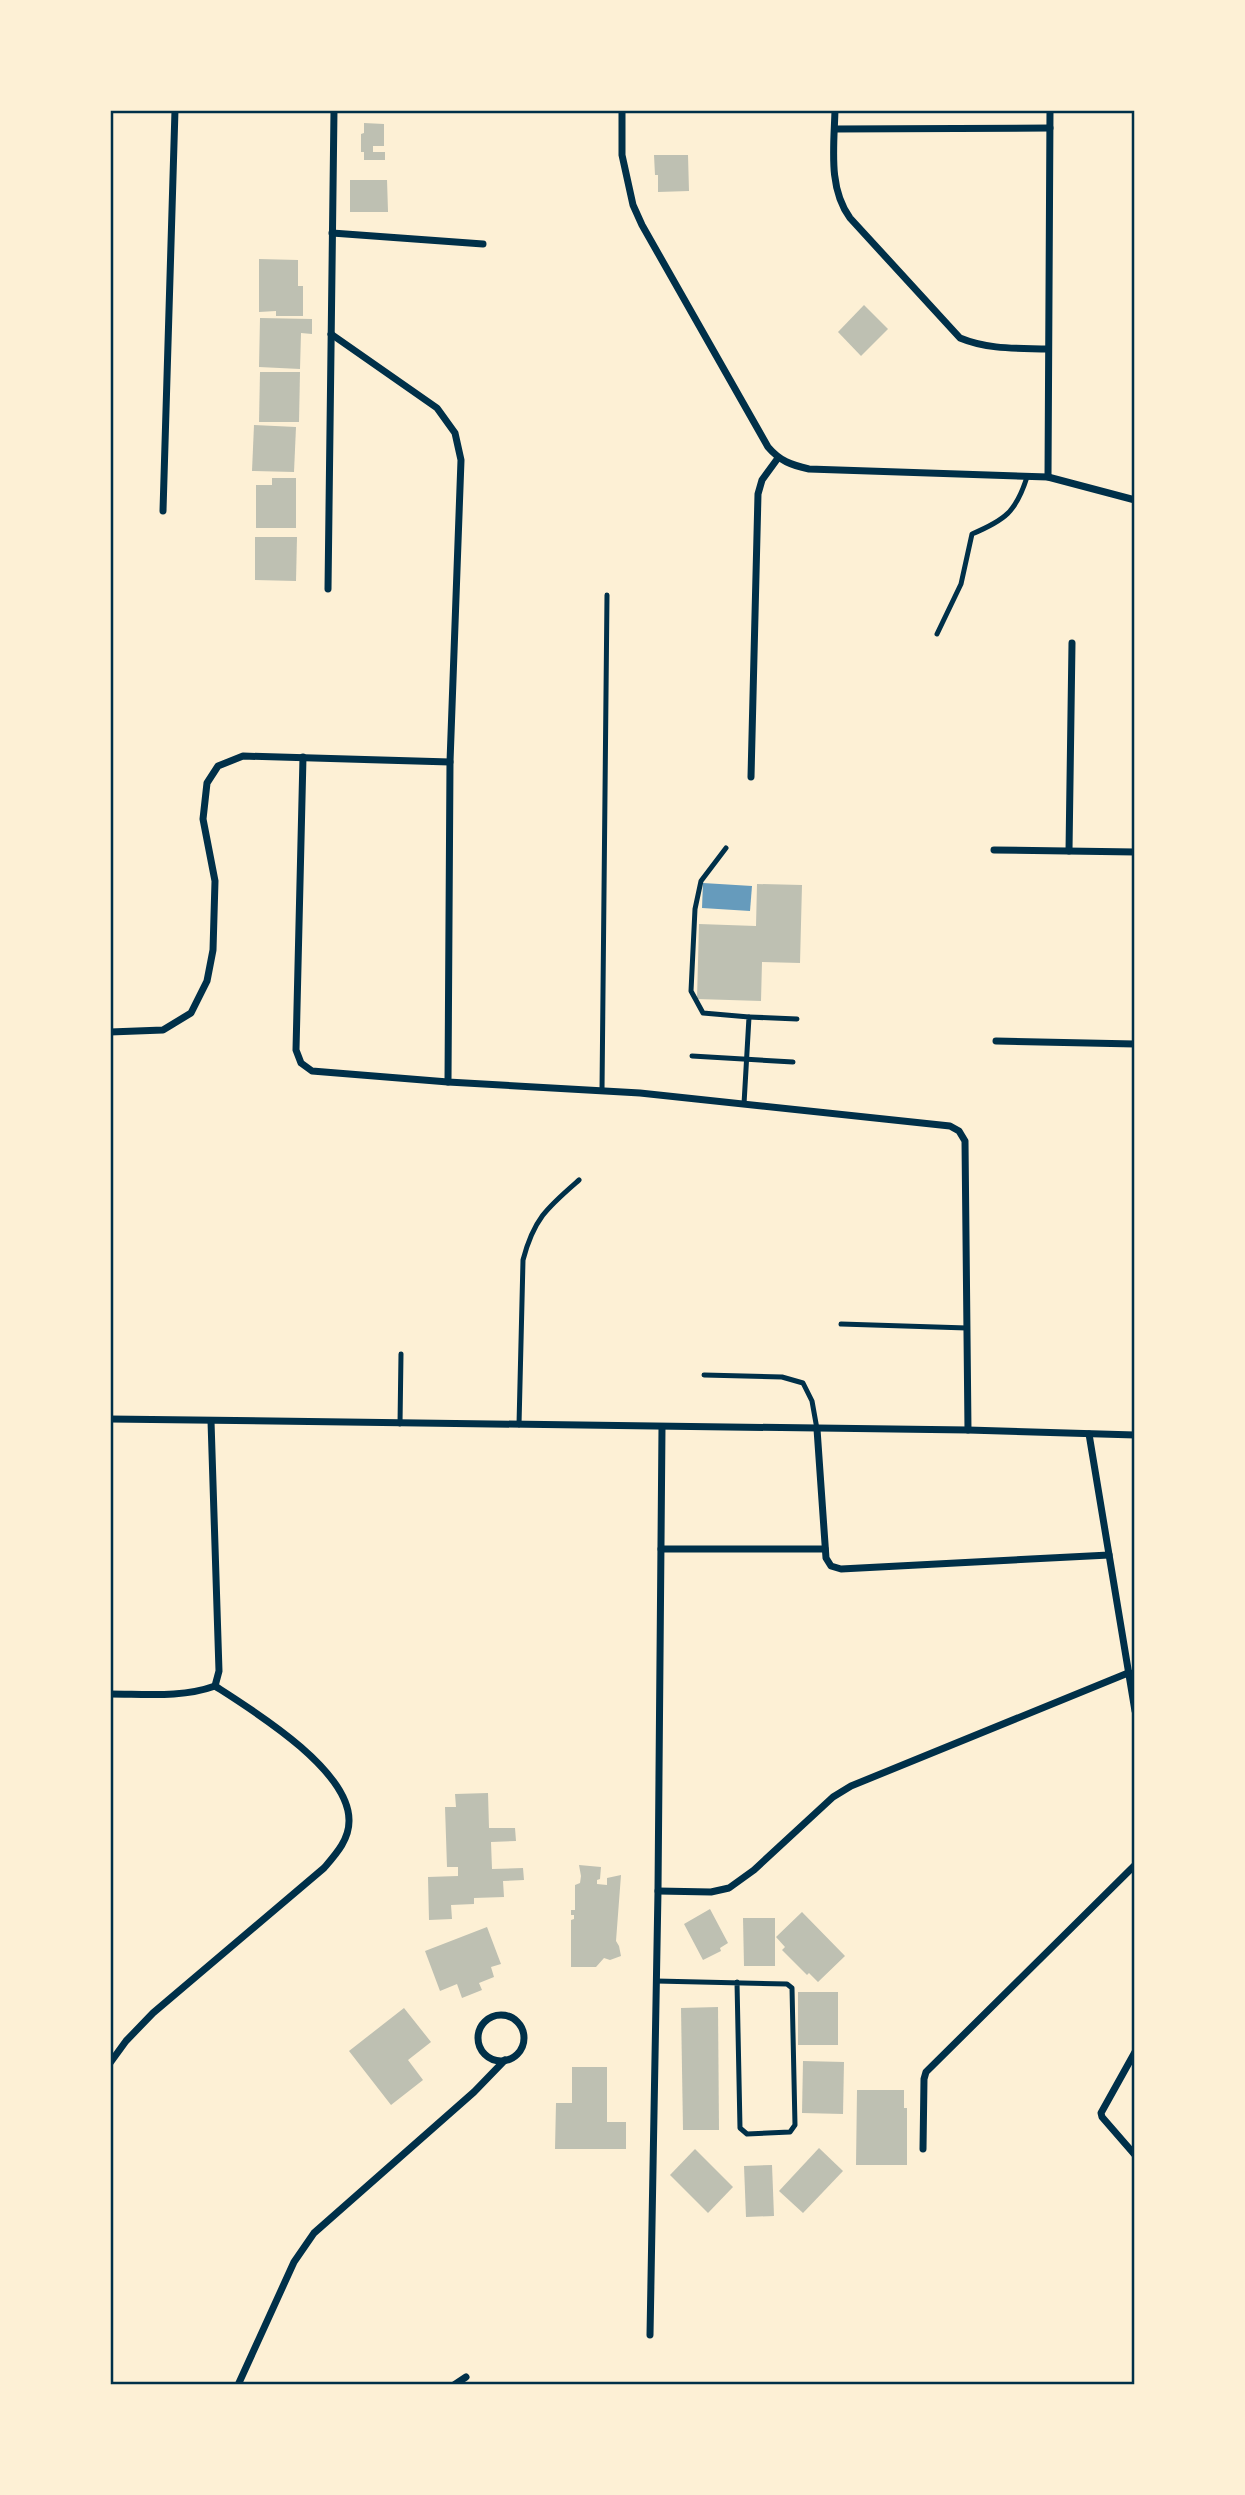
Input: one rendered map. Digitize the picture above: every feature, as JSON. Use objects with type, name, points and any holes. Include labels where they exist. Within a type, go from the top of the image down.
[{"type":"street","points":[[163,511],[175,110]]},
{"type":"street","points":[[328,589],[334,110]]},
{"type":"street","points":[[622,110],[622,156],[633,205],[758,430],[778,458],[793,466],[809,469],[1048,477],[1135,500]]},
{"type":"street","points":[[835,110],[834,174],[841,206],[947,326],[960,338],[977,345],[1048,349]]},
{"type":"street","points":[[1048,477],[1050,110]]},
{"type":"street","points":[[835,129],[1050,128]]},
{"type":"street","points":[[332,233],[483,244]]},
{"type":"street","points":[[331,334],[437,408],[454,433],[461,460],[450,762],[448,1082]]},
{"type":"street","points":[[751,777],[758,494],[762,480],[778,458]]},
{"type":"street","points":[[1069,851],[1072,643]]},
{"type":"street","points":[[110,1032],[163,1030],[191,1013],[207,981],[213,950],[215,881],[203,819],[207,783],[218,766],[243,756],[450,762]]},
{"type":"street","points":[[303,757],[296,1049],[301,1063],[312,1071],[602,1091],[950,1126],[959,1131],[965,1141],[968,1430]]},
{"type":"street","points":[[994,850],[1135,852]]},
{"type":"street","points":[[996,1041],[1135,1044]]},
{"type":"street","points":[[110,1419],[968,1430],[1135,1435]]},
{"type":"street","points":[[211,1421],[219,1671],[215,1686]]},
{"type":"street","points":[[650,2335],[658,1891],[662,1427]]},
{"type":"street","points":[[817,1429],[825,1549],[831,1566],[841,1569],[1109,1555]]},
{"type":"street","points":[[1089,1434],[1132,1673],[1135,1711]]},
{"type":"street","points":[[661,1549],[825,1549]]},
{"type":"street","points":[[658,1891],[711,1892],[730,1888],[754,1870],[832,1797],[850,1786],[1132,1673]]},
{"type":"street","points":[[110,1694],[169,1695],[201,1691],[215,1686]]},
{"type":"street","points":[[110,2063],[127,2040],[153,2013],[324,1868],[343,1846],[350,1823],[347,1804],[335,1781],[296,1744],[215,1686]]},
{"type":"street","points":[[923,2149],[926,2073],[1135,1865]]},
{"type":"street","points":[[238,2385],[294,2262],[314,2233],[522,2047],[521,2026],[510,2016],[496,2015],[483,2023],[479,2030],[479,2046],[490,2058],[505,2060]]},
{"type":"street","points":[[1135,2052],[1101,2113],[1135,2155]]},
{"type":"street","points":[[454,2385],[466,2377]]},
{"type":"lane","points":[[937,634],[961,584],[972,534],[993,525],[1009,513],[1019,500],[1027,477]]},
{"type":"lane","points":[[602,1091],[607,595]]},
{"type":"lane","points":[[726,848],[707,871],[698,890],[691,991],[703,1013],[797,1020]]},
{"type":"lane","points":[[744,1104],[749,1017]]},
{"type":"lane","points":[[692,1056],[793,1062]]},
{"type":"lane","points":[[519,1425],[523,1260],[529,1236],[546,1208],[579,1180]]},
{"type":"lane","points":[[841,1324],[967,1328]]},
{"type":"lane","points":[[400,1424],[401,1354]]},
{"type":"lane","points":[[704,1375],[782,1377],[803,1383],[812,1401],[817,1429]]},
{"type":"lane","points":[[656,1981],[737,1982],[787,1984],[793,1993],[795,2125],[790,2132],[747,2134],[740,2129],[737,1982]]},
{"type":"water","points":[[703,883],[752,886],[750,911],[702,908]]},
{"type":"building","points":[[364,123],[384,124],[384,146],[373,146],[373,152],[385,152],[385,160],[364,160],[361,134],[364,133]]},
{"type":"building","points":[[654,155],[688,155],[689,191],[658,192]]},
{"type":"building","points":[[350,180],[387,180],[388,212],[350,212]]},
{"type":"building","points":[[259,259],[298,260],[298,286],[303,286],[303,316],[276,316],[276,311],[259,312]]},
{"type":"building","points":[[864,305],[888,329],[861,356],[838,332]]},
{"type":"building","points":[[260,318],[312,319],[312,334],[301,333],[300,369],[259,367]]},
{"type":"building","points":[[260,372],[300,372],[299,422],[259,422]]},
{"type":"building","points":[[254,425],[296,427],[294,472],[252,471]]},
{"type":"building","points":[[272,478],[296,478],[296,528],[256,528],[256,485],[272,485]]},
{"type":"building","points":[[255,537],[297,537],[296,581],[255,580]]},
{"type":"building","points":[[757,884],[802,885],[800,963],[762,962],[761,1001],[697,999],[699,924],[756,926]]},
{"type":"building","points":[[488,1793],[489,1828],[515,1828],[516,1841],[491,1842],[492,1869],[523,1868],[524,1880],[503,1881],[504,1897],[474,1898],[474,1904],[451,1905],[452,1919],[429,1920],[428,1877],[458,1876],[458,1867],[447,1867],[445,1807],[456,1807],[455,1794]]},
{"type":"building","points":[[579,1865],[601,1867],[597,1884],[607,1885],[607,1878],[621,1875],[616,1941],[621,1956],[610,1960],[604,1958],[596,1967],[571,1967],[571,1920],[574,1915],[571,1915],[571,1910],[575,1910],[575,1885],[580,1883]]},
{"type":"building","points":[[710,1909],[728,1943],[720,1948],[721,1951],[703,1960],[684,1924]]},
{"type":"building","points":[[802,1912],[845,1956],[818,1982],[782,1950],[785,1947],[776,1937]]},
{"type":"building","points":[[743,1918],[775,1918],[775,1966],[744,1966]]},
{"type":"building","points":[[487,1927],[501,1964],[491,1967],[494,1977],[479,1983],[482,1990],[462,1998],[457,1984],[440,1991],[425,1951]]},
{"type":"building","points":[[798,1992],[838,1992],[838,2045],[798,2045]]},
{"type":"building","points":[[718,2007],[719,2130],[683,2130],[681,2008]]},
{"type":"building","points":[[404,2008],[431,2042],[408,2060],[423,2080],[391,2105],[349,2051]]},
{"type":"building","points":[[803,2061],[844,2062],[843,2114],[802,2113]]},
{"type":"building","points":[[572,2067],[607,2067],[607,2122],[626,2122],[626,2149],[555,2149],[556,2103],[572,2103]]},
{"type":"building","points":[[857,2090],[904,2090],[904,2108],[907,2108],[907,2165],[856,2165]]},
{"type":"building","points":[[819,2148],[843,2171],[803,2213],[779,2191]]},
{"type":"building","points":[[695,2149],[733,2187],[708,2213],[670,2175]]},
{"type":"building","points":[[772,2165],[774,2216],[746,2217],[744,2166]]}]
